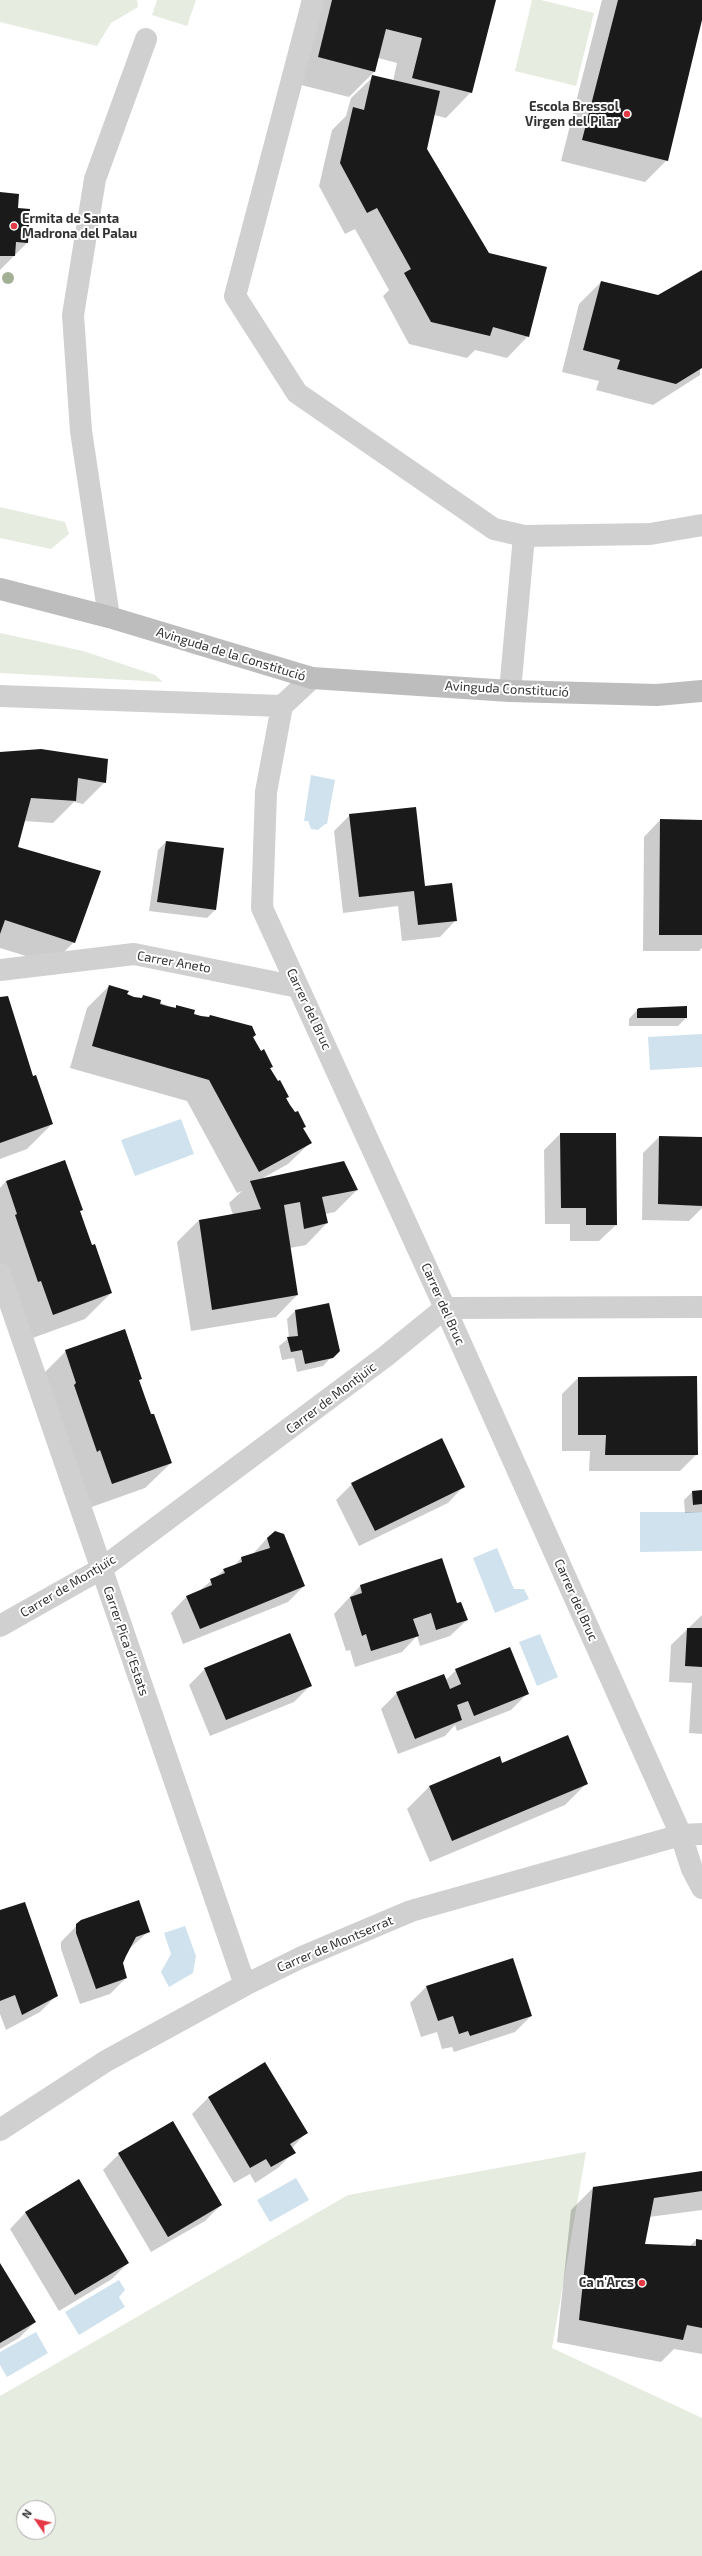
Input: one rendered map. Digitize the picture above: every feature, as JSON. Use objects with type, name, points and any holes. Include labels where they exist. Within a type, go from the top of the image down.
[{"type":"street","points":[[313,0],[235,296],[297,393],[494,529],[524,536],[650,534],[702,525]]},
{"type":"street","points":[[109,617],[81,431],[73,315],[95,179],[146,38]]},
{"type":"street","points":[[510,691],[524,536]]},
{"type":"street","name":"Avinguda de la Constitució","points":[[0,589],[109,617],[312,678]]},
{"type":"street","name":"Avinguda de la Constitució","points":[[282,706],[312,678]]},
{"type":"street","name":"Avinguda Constitució","points":[[312,678],[510,691],[657,695],[702,691]]},
{"type":"street","points":[[0,696],[282,706]]},
{"type":"street","name":"Carrer del Bruc","points":[[282,706],[266,792],[262,908],[445,1308],[692,1835],[692,1869],[702,1888]]},
{"type":"street","name":"Carrer Aneto","points":[[0,970],[134,954],[298,987]]},
{"type":"street","name":"Carrer Pica d'Estats","points":[[0,1274],[245,1985]]},
{"type":"street","points":[[445,1308],[702,1307]]},
{"type":"street","name":"Carrer de Montjuïc","points":[[0,1626],[101,1569],[386,1356],[445,1308]]},
{"type":"street","name":"Carrer de Montserrat","points":[[0,2130],[106,2061],[245,1985],[300,1958],[411,1911],[692,1835]]},
{"type":"shaded area","points":[[0,0],[137,0],[138,7],[111,23],[97,46],[0,22]]},
{"type":"shaded area","points":[[157,0],[196,0],[187,26],[152,15]]},
{"type":"shaded area","points":[[532,0],[541,0],[594,13],[576,86],[515,71]]},
{"type":"shaded area","points":[[0,507],[65,522],[69,534],[51,549],[0,538]]},
{"type":"shaded area","points":[[0,633],[83,651],[155,675],[163,682],[0,673]]},
{"type":"shaded area","points":[[586,2152],[552,2348],[702,2418],[702,2556],[0,2556],[0,2396],[348,2195]]},
{"type":"water","points":[[311,775],[335,780],[327,824],[318,830],[311,829],[308,821],[304,821]]},
{"type":"water","points":[[702,1034],[702,1067],[650,1070],[648,1037]]},
{"type":"water","points":[[181,1119],[194,1154],[135,1176],[121,1140]]},
{"type":"water","points":[[640,1512],[702,1512],[702,1551],[640,1552]]},
{"type":"water","points":[[497,1548],[514,1589],[524,1589],[529,1599],[495,1613],[473,1558]]},
{"type":"water","points":[[540,1634],[558,1677],[537,1686],[519,1642]]},
{"type":"water","points":[[185,1926],[196,1956],[193,1973],[169,1987],[161,1972],[171,1954],[164,1933]]},
{"type":"water","points":[[296,2178],[309,2200],[270,2222],[257,2200]]},
{"type":"water","points":[[119,2280],[125,2290],[119,2297],[125,2307],[79,2335],[65,2312]]},
{"type":"water","points":[[36,2332],[48,2353],[7,2377],[0,2365],[0,2352]]},
{"type":"building","points":[[332,0],[496,0],[472,93],[412,78],[422,38],[386,29],[375,72],[318,57]]},
{"type":"building","points":[[618,0],[702,0],[702,20],[668,161],[582,140]]},
{"type":"building","points":[[372,75],[440,91],[427,149],[489,253],[547,267],[529,337],[493,327],[490,336],[431,322],[404,273],[411,269],[377,208],[367,213],[340,163],[353,107],[364,110]]},
{"type":"building","name":"Ermita de Santa Madrona del Palau","points":[[0,192],[19,194],[18,208],[30,209],[28,243],[16,242],[15,256],[0,256]]},
{"type":"building","points":[[702,270],[702,368],[676,384],[617,369],[620,360],[583,350],[601,281],[658,295]]},
{"type":"building","points":[[41,749],[108,759],[106,783],[78,778],[76,801],[31,798],[18,847],[101,871],[75,943],[5,920],[0,934],[0,752]]},
{"type":"building","points":[[416,807],[425,886],[452,883],[457,921],[418,925],[414,891],[359,897],[349,814]]},
{"type":"building","points":[[660,819],[702,820],[702,935],[659,935]]},
{"type":"building","points":[[166,841],[224,848],[216,910],[157,902]]},
{"type":"building","points":[[109,985],[129,991],[127,994],[134,997],[142,998],[143,995],[161,1000],[160,1004],[176,1008],[176,1005],[195,1010],[194,1014],[201,1016],[209,1017],[210,1015],[252,1026],[256,1035],[253,1037],[261,1051],[264,1049],[273,1067],[270,1068],[278,1081],[280,1080],[289,1097],[286,1098],[290,1105],[295,1112],[298,1111],[306,1127],[303,1128],[312,1143],[259,1172],[209,1080],[92,1046]]},
{"type":"building","points":[[8,996],[33,1076],[36,1075],[53,1124],[0,1143],[0,997]]},
{"type":"building","points":[[687,1006],[687,1018],[637,1018],[637,1009],[639,1008]]},
{"type":"building","points":[[560,1133],[616,1133],[617,1225],[586,1225],[586,1208],[561,1208]]},
{"type":"building","points":[[659,1136],[702,1137],[702,1206],[658,1204]]},
{"type":"building","points":[[65,1160],[83,1210],[80,1211],[92,1245],[95,1244],[112,1293],[53,1315],[41,1281],[38,1282],[15,1215],[17,1214],[6,1181]]},
{"type":"building","points":[[344,1161],[358,1190],[322,1197],[328,1223],[304,1229],[300,1202],[284,1205],[298,1295],[212,1310],[199,1220],[261,1209],[250,1181]]},
{"type":"building","points":[[329,1303],[340,1351],[333,1358],[305,1364],[302,1350],[291,1352],[287,1337],[298,1336],[295,1310]]},
{"type":"building","points":[[125,1329],[142,1379],[139,1380],[151,1414],[154,1414],[172,1463],[112,1484],[100,1450],[97,1452],[74,1385],[76,1383],[65,1350]]},
{"type":"building","points":[[697,1376],[698,1455],[605,1455],[606,1435],[578,1435],[578,1377]]},
{"type":"building","points":[[442,1438],[465,1487],[375,1531],[351,1483]]},
{"type":"building","points":[[702,1490],[702,1504],[693,1505],[692,1491]]},
{"type":"building","points":[[275,1531],[284,1534],[305,1586],[200,1629],[186,1596],[212,1585],[210,1579],[225,1573],[223,1569],[242,1562],[241,1557],[270,1548],[267,1538]]},
{"type":"building","points":[[442,1558],[457,1603],[461,1602],[468,1620],[436,1630],[431,1613],[413,1619],[419,1636],[371,1651],[366,1634],[362,1636],[350,1597],[362,1593],[360,1585]]},
{"type":"building","points":[[687,1628],[702,1628],[702,1667],[685,1666]]},
{"type":"building","points":[[290,1633],[312,1686],[226,1720],[204,1668]]},
{"type":"building","points":[[510,1647],[529,1694],[474,1716],[468,1701],[457,1705],[462,1720],[415,1739],[396,1692],[444,1674],[450,1689],[461,1684],[455,1669]]},
{"type":"building","points":[[568,1735],[588,1784],[452,1841],[429,1786],[500,1756],[502,1763]]},
{"type":"building","points":[[139,1900],[150,1932],[136,1937],[126,1956],[123,1963],[127,1978],[96,1989],[76,1933],[76,1924],[81,1920]]},
{"type":"building","points":[[25,1902],[58,1996],[22,2015],[15,1995],[0,2001],[0,1910]]},
{"type":"building","points":[[513,1958],[532,2016],[470,2036],[468,2031],[459,2034],[453,2016],[438,2021],[426,1986]]},
{"type":"building","points":[[265,2062],[308,2133],[290,2144],[296,2153],[271,2167],[266,2159],[250,2168],[208,2097]]},
{"type":"building","points":[[173,2121],[222,2205],[168,2237],[118,2153]]},
{"type":"building","name":"Ca n'Arcs","points":[[702,2171],[702,2191],[654,2198],[645,2244],[696,2246],[696,2239],[702,2240],[702,2328],[687,2325],[683,2340],[579,2320],[593,2187]]},
{"type":"building","points":[[79,2179],[129,2263],[75,2295],[25,2212]]},
{"type":"building","points":[[0,2263],[36,2322],[0,2343]]},
{"type":"place","name":"Escola Bressol Virgen del Pilar","points":[[627,114]]},
{"type":"place","name":"Ermita de Santa Madrona del Palau","points":[[14,226]]},
{"type":"place","name":"Ca n'Arcs","points":[[642,2283]]}]
